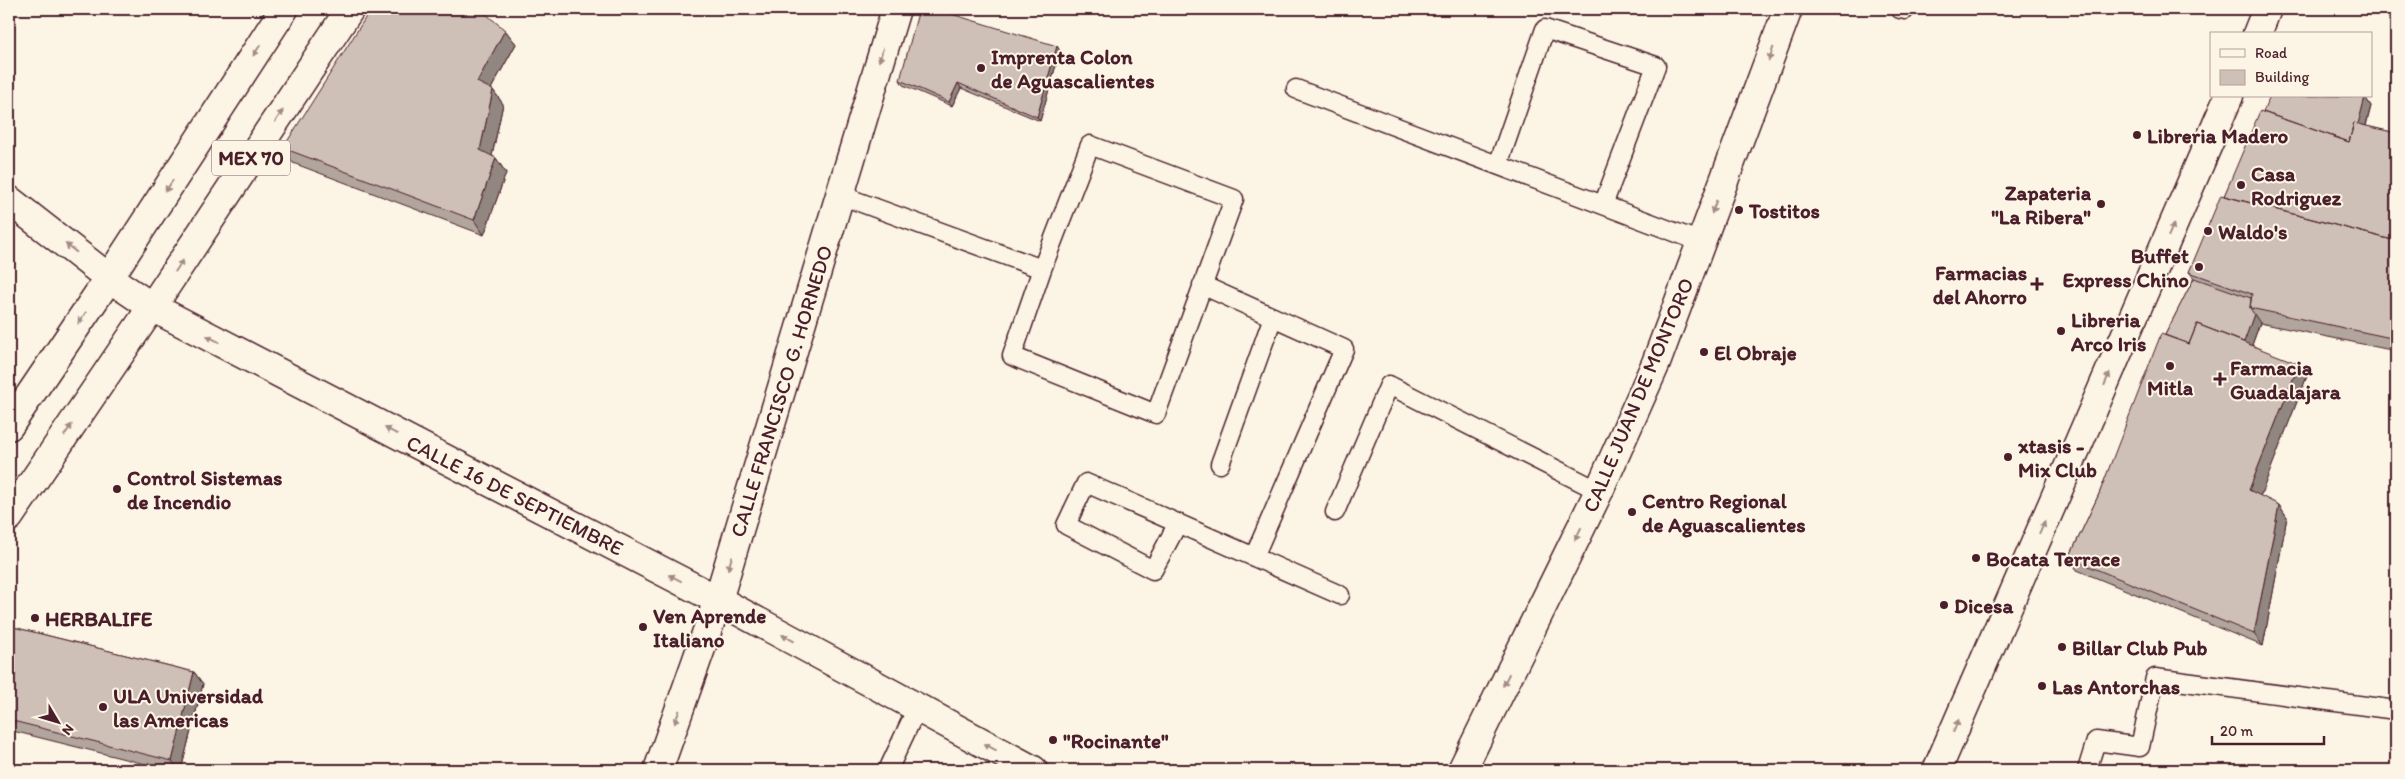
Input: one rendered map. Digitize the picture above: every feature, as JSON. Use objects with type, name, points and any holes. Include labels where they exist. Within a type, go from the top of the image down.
[{"type":"street","name":"MEX 70","points":[[9,426],[109,278],[284,9]]},
{"type":"street","name":"MEX 70","points":[[9,517],[152,307],[350,9]]},
{"type":"street","name":"CALLE FRANCISCO G. HORNEDO","points":[[658,770],[718,600],[896,9]]},
{"type":"street","name":"CALLE JUAN DE MONTORO","points":[[1462,770],[1599,491],[1656,363],[1788,9]]},
{"type":"street","points":[[2257,32],[2267,9]]},
{"type":"street","points":[[1937,770],[2228,98]]},
{"type":"street","name":"CALLE 16 DE SEPTIEMBRE","points":[[9,200],[109,278],[152,307],[718,600],[1033,770]]},
{"type":"lane","points":[[1498,165],[1545,29],[1656,66],[1603,205]]},
{"type":"lane","points":[[1296,90],[1701,242]]},
{"type":"lane","points":[[1090,145],[1234,199],[1156,414],[1012,356],[1042,269],[1090,145]]},
{"type":"lane","points":[[840,195],[1042,269]]},
{"type":"lane","points":[[1202,285],[1344,350],[1254,557]]},
{"type":"lane","points":[[1220,464],[1273,318]]},
{"type":"lane","points":[[1335,512],[1389,385],[1599,491]]},
{"type":"lane","points":[[1178,523],[1152,570],[1066,525],[1086,483],[1178,523],[1340,596]]},
{"type":"lane","points":[[2088,770],[2096,741],[2140,747],[2155,678],[2396,710]]},
{"type":"lane","points":[[888,770],[918,708]]},
{"type":"building","points":[[371,9],[480,9],[505,30],[477,82],[493,90],[480,150],[496,158],[474,220],[283,148]]},
{"type":"building","name":"Imprenta Colon de Aguascalientes","points":[[919,9],[935,9],[1057,46],[1037,117],[958,83],[949,102],[900,80]]},
{"type":"building","points":[[2269,98],[2365,98],[2358,124],[2354,123],[2349,142],[2263,112]]},
{"type":"building","points":[[2260,111],[2349,142],[2354,123],[2396,133],[2396,241],[2224,196]]},
{"type":"building","points":[[2221,195],[2396,241],[2396,339],[2250,308],[2252,294],[2189,272]]},
{"type":"building","points":[[2194,278],[2251,298],[2250,308],[2254,314],[2244,342],[2197,324],[2189,344],[2165,335]]},
{"type":"building","points":[[2197,324],[2299,364],[2249,490],[2279,505],[2254,634],[2069,558],[2099,494],[2161,334],[2189,344]]},
{"type":"building","name":"ULA Universidad las Americas","points":[[9,626],[194,672],[172,761],[9,720]]},
{"type":"place","name":"Imprenta Colon de Aguascalientes","points":[[981,68]]},
{"type":"place","name":"Libreria Madero","points":[[2137,135]]},
{"type":"place","name":"Casa Rodriguez","points":[[2241,185]]},
{"type":"place","name":"Zapateria \"La Ribera\"","points":[[2101,204]]},
{"type":"place","name":"Tostitos","points":[[1739,210]]},
{"type":"place","name":"Waldo's","points":[[2208,231]]},
{"type":"place","name":"Buffet Express Chino","points":[[2199,267]]},
{"type":"place","name":"Farmacias del Ahorro","points":[[2037,284]]},
{"type":"place","name":"Libreria Arco Iris","points":[[2061,331]]},
{"type":"place","name":"El Obraje","points":[[1704,352]]},
{"type":"place","name":"Mitla","points":[[2170,366]]},
{"type":"place","name":"Farmacia Guadalajara","points":[[2220,379]]},
{"type":"place","name":"xtasis - Mix Club","points":[[2008,457]]},
{"type":"place","name":"Control Sistemas de Incendio","points":[[117,489]]},
{"type":"place","name":"Centro Regional de Aguascalientes","points":[[1632,512]]},
{"type":"place","name":"Bocata Terrace","points":[[1976,558]]},
{"type":"place","name":"Dicesa","points":[[1944,605]]},
{"type":"place","name":"HERBALIFE","points":[[35,618]]},
{"type":"place","name":"Ven Aprende Italiano","points":[[643,627]]},
{"type":"place","name":"Billar Club Pub","points":[[2062,647]]},
{"type":"place","name":"Las Antorchas","points":[[2042,686]]},
{"type":"place","name":"ULA Universidad las Americas","points":[[103,707]]},
{"type":"place","name":"\"Rocinante\"","points":[[1053,740]]}]
